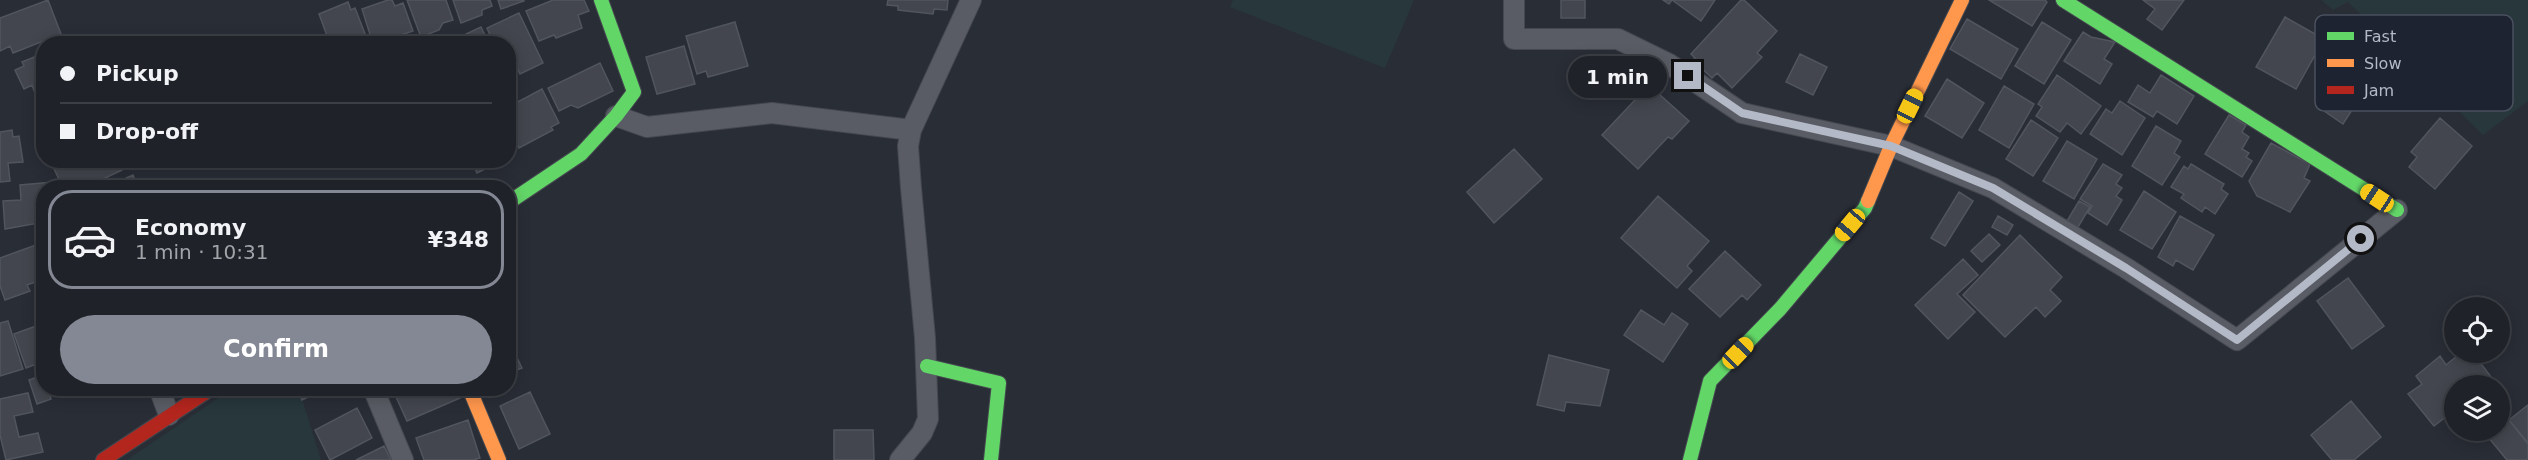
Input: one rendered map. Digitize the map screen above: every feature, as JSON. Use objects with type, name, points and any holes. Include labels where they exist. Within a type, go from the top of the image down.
[{"type":"street","points":[[516,198],[581,154],[616,116],[634,92],[600,0]]},
{"type":"street","points":[[1690,460],[1710,381],[1780,309],[1864,208],[1891,146],[1962,0]]},
{"type":"street","points":[[2063,0],[2397,210]]},
{"type":"street","points":[[927,366],[999,383],[991,460]]},
{"type":"street","points":[[104,460],[199,396]]},
{"type":"street","points":[[472,396],[499,460]]},
{"type":"lane","points":[[900,460],[922,433],[928,419],[927,366],[908,146],[911,130],[971,0]]},
{"type":"lane","points":[[1514,0],[1514,39],[1618,39],[1669,64],[1742,113],[1891,146],[1993,188],[2126,268],[2237,340],[2397,210]]},
{"type":"lane","points":[[616,116],[646,127],[772,113],[911,130]]},
{"type":"lane","points":[[162,396],[169,415]]},
{"type":"lane","points":[[376,396],[403,460]]},
{"type":"shaded area","points":[[1233,0],[1414,0],[1385,68],[1230,7]]},
{"type":"shaded area","points":[[2321,0],[2528,0],[2528,101],[2483,135],[2459,111],[2513,111],[2513,15],[2361,15],[2348,2],[2333,10]]},
{"type":"shaded area","points":[[221,396],[301,396],[321,460],[127,460]]},
{"type":"building","points":[[48,0],[61,34],[36,36],[36,44],[13,53],[10,46],[0,51],[0,18]]},
{"type":"building","points":[[388,0],[392,0],[395,6],[403,3],[413,31],[398,36],[370,36],[362,9]]},
{"type":"building","points":[[407,0],[446,0],[453,20],[443,23],[439,30],[421,36]]},
{"type":"building","points":[[453,0],[490,0],[492,6],[482,10],[482,15],[461,23]]},
{"type":"building","points":[[498,0],[523,0],[524,1],[501,9]]},
{"type":"building","points":[[553,0],[584,0],[589,11],[578,15],[582,28],[556,38],[554,35],[539,41],[526,11]]},
{"type":"building","points":[[888,0],[948,0],[947,10],[934,9],[933,14],[898,10],[898,6],[887,5]]},
{"type":"building","points":[[1561,0],[1585,0],[1585,18],[1561,18]]},
{"type":"building","points":[[1672,0],[1715,0],[1701,21]]},
{"type":"building","points":[[1741,0],[1744,0],[1777,31],[1757,53],[1762,57],[1732,88],[1717,73],[1712,78],[1693,60],[1695,58],[1691,54]]},
{"type":"building","points":[[1989,0],[2045,0],[2047,2],[2032,26]]},
{"type":"building","points":[[2143,0],[2184,0],[2162,30],[2147,19],[2155,9]]},
{"type":"building","points":[[348,2],[351,10],[355,8],[366,36],[327,36],[319,14]]},
{"type":"building","points":[[519,13],[543,63],[520,74],[516,65],[516,36],[490,36],[487,28]]},
{"type":"building","points":[[2285,17],[2315,34],[2315,55],[2296,89],[2256,67]]},
{"type":"building","points":[[1967,19],[2018,49],[2001,79],[1950,49]]},
{"type":"building","points":[[735,22],[748,66],[708,77],[706,71],[697,74],[686,36]]},
{"type":"building","points":[[2042,22],[2071,40],[2044,84],[2015,66]]},
{"type":"building","points":[[481,27],[485,36],[462,36]]},
{"type":"building","points":[[2083,32],[2091,37],[2115,42],[2104,59],[2112,64],[2100,84],[2064,61]]},
{"type":"building","points":[[684,46],[695,84],[657,94],[646,57]]},
{"type":"building","points":[[1800,54],[1827,67],[1813,95],[1786,82]]},
{"type":"building","points":[[36,56],[36,93],[32,85],[24,89],[15,70],[24,66],[22,62]]},
{"type":"building","points":[[600,63],[613,91],[578,108],[571,105],[559,111],[548,88]]},
{"type":"building","points":[[2057,75],[2101,106],[2081,134],[2067,123],[2060,132],[2036,116],[2042,107],[2038,104]]},
{"type":"building","points":[[2161,75],[2194,96],[2177,124],[2157,111],[2153,117],[2128,102],[2138,85],[2150,93]]},
{"type":"building","points":[[1947,79],[1984,103],[1962,138],[1925,116]]},
{"type":"building","points":[[1649,85],[1689,121],[1672,139],[1668,137],[1638,169],[1602,135]]},
{"type":"building","points":[[2004,86],[2034,104],[2009,148],[1979,130]]},
{"type":"building","points":[[542,89],[559,123],[551,127],[553,130],[519,148],[516,142],[516,103]]},
{"type":"building","points":[[2120,101],[2145,118],[2122,155],[2090,134],[2106,109],[2112,113]]},
{"type":"building","points":[[2324,111],[2351,111],[2343,124]]},
{"type":"building","points":[[2229,115],[2246,125],[2242,132],[2249,137],[2242,149],[2249,153],[2246,157],[2252,161],[2242,177],[2205,154]]},
{"type":"building","points":[[2440,118],[2472,146],[2435,189],[2409,167],[2417,157],[2411,152]]},
{"type":"building","points":[[2031,120],[2058,138],[2033,176],[2006,159]]},
{"type":"building","points":[[2156,126],[2181,141],[2174,153],[2180,157],[2162,185],[2132,166]]},
{"type":"building","points":[[12,130],[13,137],[19,136],[23,162],[8,163],[10,181],[0,182],[0,132]]},
{"type":"building","points":[[2067,141],[2097,159],[2074,199],[2043,181]]},
{"type":"building","points":[[2271,143],[2310,164],[2304,178],[2310,181],[2290,212],[2257,196],[2249,181]]},
{"type":"building","points":[[1514,149],[1542,179],[1494,223],[1467,192]]},
{"type":"building","points":[[2103,164],[2122,175],[2116,184],[2122,188],[2116,196],[2122,200],[2107,225],[2088,213],[2092,206],[2080,199]]},
{"type":"building","points":[[2191,164],[2224,184],[2221,189],[2228,194],[2215,214],[2205,207],[2202,212],[2181,198],[2184,194],[2171,187],[2184,166],[2188,169]]},
{"type":"building","points":[[54,168],[121,168],[122,170],[101,180],[59,180]]},
{"type":"building","points":[[475,168],[487,168],[477,173]]},
{"type":"building","points":[[133,175],[135,180],[122,180]]},
{"type":"building","points":[[36,184],[36,224],[5,229],[3,201],[21,200],[20,185]]},
{"type":"building","points":[[2144,191],[2176,212],[2152,249],[2120,230]]},
{"type":"building","points":[[1959,192],[1973,201],[1945,246],[1931,238]]},
{"type":"building","points":[[1658,196],[1709,241],[1687,266],[1692,271],[1677,288],[1621,238]]},
{"type":"building","points":[[2079,201],[2090,207],[2078,227],[2067,221]]},
{"type":"building","points":[[1998,216],[2013,225],[2007,235],[1992,227]]},
{"type":"building","points":[[2180,216],[2214,235],[2193,270],[2176,260],[2173,266],[2158,257]]},
{"type":"building","points":[[1989,234],[2000,245],[1982,262],[1971,251]]},
{"type":"building","points":[[2020,235],[2062,277],[2050,290],[2061,301],[2045,317],[2036,307],[2005,337],[1963,295]]},
{"type":"building","points":[[36,245],[36,282],[27,285],[30,291],[5,300],[0,286],[0,258]]},
{"type":"building","points":[[1725,251],[1761,285],[1747,300],[1742,295],[1720,317],[1689,289]]},
{"type":"building","points":[[1963,259],[1978,275],[1957,294],[1975,312],[1948,339],[1915,305]]},
{"type":"building","points":[[2348,278],[2384,326],[2352,349],[2317,301]]},
{"type":"building","points":[[1641,310],[1664,325],[1672,313],[1688,324],[1663,362],[1624,335]]},
{"type":"building","points":[[8,321],[23,369],[0,376],[0,323]]},
{"type":"building","points":[[36,326],[36,364],[26,368],[14,334]]},
{"type":"building","points":[[1549,355],[1609,370],[1600,406],[1566,402],[1564,411],[1537,405]]},
{"type":"building","points":[[516,356],[522,368],[516,370]]},
{"type":"building","points":[[2440,356],[2446,365],[2448,363],[2480,363],[2490,375],[2444,375],[2444,418],[2434,426],[2408,394],[2422,384],[2416,376]]},
{"type":"building","points":[[36,378],[36,396],[50,396],[51,399],[37,404],[29,380]]},
{"type":"building","points":[[530,392],[550,434],[519,449],[500,406]]},
{"type":"building","points":[[28,393],[33,412],[14,416],[19,437],[38,433],[43,452],[6,460],[0,435],[0,399]]},
{"type":"building","points":[[396,396],[459,396],[460,398],[407,421]]},
{"type":"building","points":[[2351,401],[2381,437],[2354,460],[2332,460],[2311,435]]},
{"type":"building","points":[[2528,405],[2528,443],[2510,421]]},
{"type":"building","points":[[357,408],[372,438],[330,460],[315,430]]},
{"type":"building","points":[[468,420],[480,458],[424,460],[416,438]]},
{"type":"building","points":[[2510,421],[2528,444],[2528,458],[2526,460],[2507,460],[2491,441],[2510,441]]},
{"type":"building","points":[[834,430],[873,430],[874,460],[834,460]]},
{"type":"building","points":[[384,446],[391,460],[356,460]]},
{"type":"traffic: fast","points":[[516,198],[581,154],[616,116],[634,92],[601,0]]},
{"type":"traffic: fast","points":[[2063,0],[2397,210]]},
{"type":"traffic: fast","points":[[1690,460],[1710,381],[1780,309],[1865,208],[1868,201]]},
{"type":"traffic: fast","points":[[927,366],[999,383],[991,460]]},
{"type":"traffic: slow","points":[[1868,201],[1891,146],[1962,0]]},
{"type":"traffic: slow","points":[[472,396],[499,460]]},
{"type":"traffic: jam","points":[[103,460],[200,396]]},
{"type":"route","points":[[1688,76],[1742,113],[1891,146],[1993,188],[2126,268],[2237,340],[2361,239]]}]
